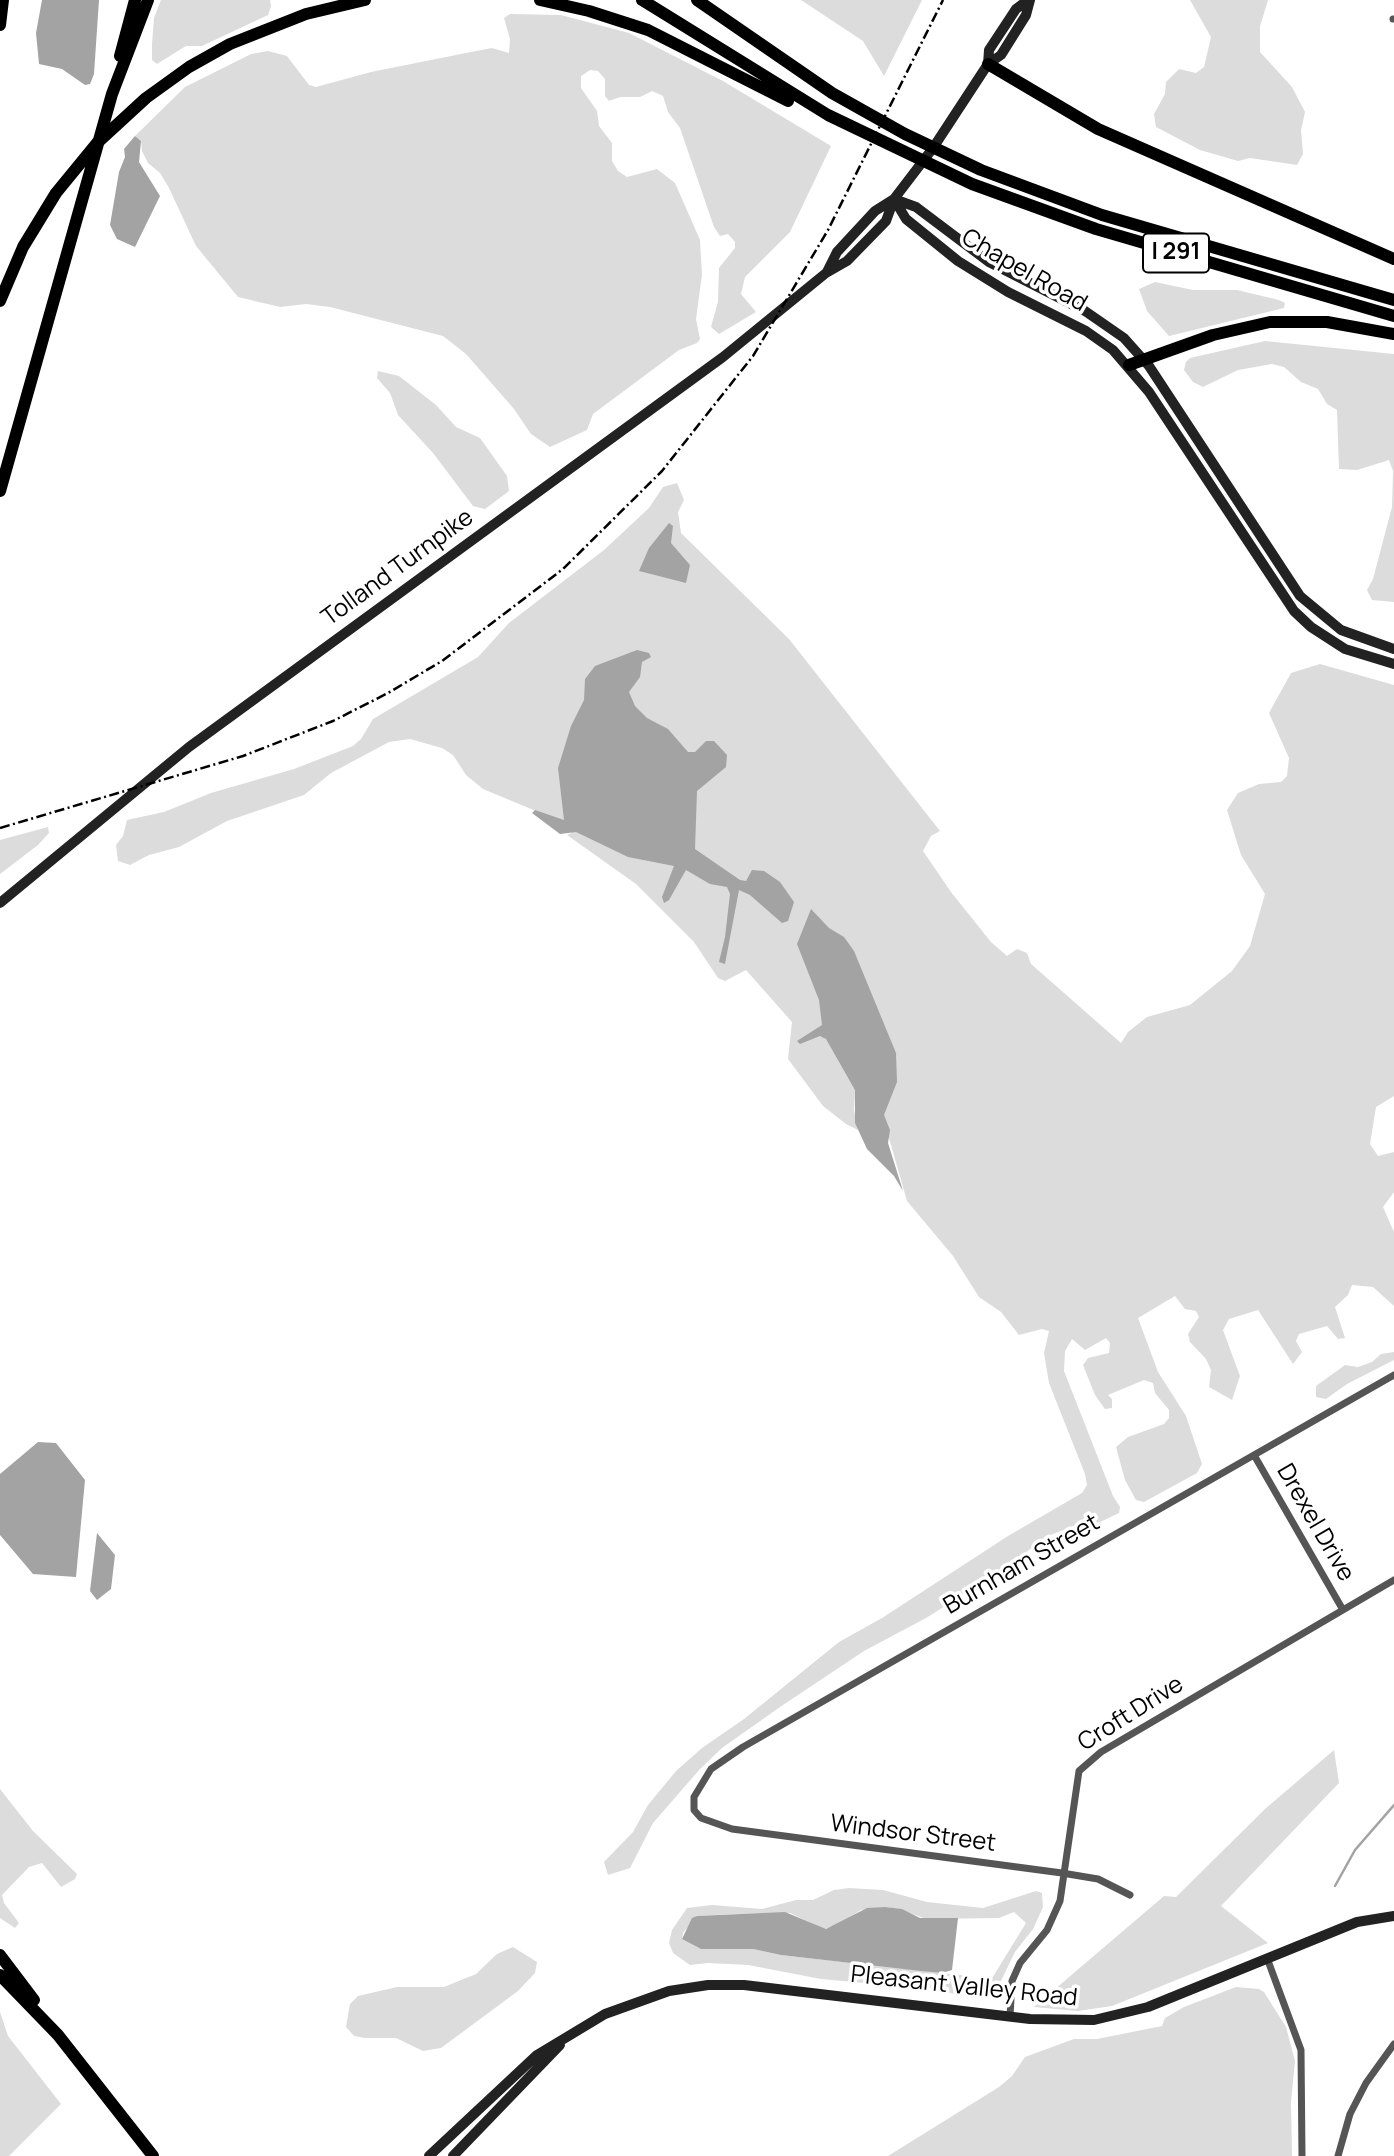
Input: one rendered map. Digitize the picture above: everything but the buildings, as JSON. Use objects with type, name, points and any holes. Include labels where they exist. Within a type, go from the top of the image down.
[{"type":"highway","points":[[0,25],[2,0]]},
{"type":"highway","points":[[0,491],[112,94],[135,0]]},
{"type":"highway","points":[[112,94],[148,0]]},
{"type":"highway","points":[[0,301],[35,226],[91,150],[167,82],[202,59],[263,30],[322,9],[365,0]]},
{"type":"highway","points":[[540,0],[589,11],[648,30],[712,60],[801,108],[828,115]]},
{"type":"highway","points":[[642,0],[828,115]]},
{"type":"highway","name":"I 291","points":[[697,0],[785,64],[854,106],[973,166],[1101,215],[1394,300]]},
{"type":"highway","points":[[988,64],[1098,129],[1394,259]]},
{"type":"highway","name":"I 291","points":[[828,115],[962,180],[1096,229],[1394,316]]},
{"type":"highway","points":[[1129,365],[1213,335],[1270,322],[1327,322],[1394,334]]},
{"type":"highway","points":[[0,1955],[49,2024],[153,2156]]},
{"type":"highway","points":[[0,1975],[49,2024]]},
{"type":"main road","name":"Tolland Turnpike","points":[[0,903],[189,747],[743,343],[826,273],[836,252],[875,211],[894,199],[933,148],[988,64],[1001,55],[1026,15],[1029,0]]},
{"type":"main road","name":"Chapel Road","points":[[894,199],[916,207],[977,254],[1105,323],[1145,361],[1290,583],[1312,609],[1333,625],[1360,639],[1394,649]]},
{"type":"main road","name":"Chapel Road","points":[[894,199],[906,219],[967,267],[1008,292],[1086,331],[1129,365],[1278,591],[1299,617],[1325,637],[1355,654],[1394,664]]},
{"type":"main road","points":[[967,267],[977,254]]},
{"type":"main road","points":[[1216,495],[1228,487]]},
{"type":"main road","points":[[1278,591],[1290,583]]},
{"type":"main road","name":"Pleasant Valley Road","points":[[429,2156],[537,2055],[623,2006],[669,1991],[708,1985],[776,1988],[1010,2017],[1070,2021],[1120,2016],[1357,1922],[1394,1916]]},
{"type":"main road","name":"Pleasant Valley Road","points":[[453,2156],[564,2039]]},
{"type":"street","name":"Burnham Street","points":[[694,1810],[699,1786],[711,1769],[743,1747],[1394,1376]]},
{"type":"street","name":"Drexel Drive","points":[[1254,1455],[1343,1610]]},
{"type":"street","name":"Croft Drive","points":[[1010,2017],[1012,1981],[1020,1963],[1055,1917],[1060,1901],[1079,1771],[1088,1760],[1394,1580]]},
{"type":"street","name":"Windsor Street","points":[[694,1810],[701,1818],[732,1829],[1062,1873],[1098,1879],[1130,1895]]},
{"type":"street","points":[[1267,1958],[1301,2050],[1302,2156]]},
{"type":"street","points":[[1338,2156],[1350,2114],[1366,2083],[1394,2045]]},
{"type":"shaded area","points":[[42,0],[99,0],[94,74],[90,84],[85,85],[62,69],[39,64],[36,33]]},
{"type":"shaded area","points":[[161,0],[270,0],[271,6],[268,15],[202,46],[186,46],[157,64],[152,60],[152,44],[154,18]]},
{"type":"shaded area","points":[[801,0],[922,0],[884,76],[863,41]]},
{"type":"shaded area","points":[[1190,0],[1268,0],[1260,26],[1260,52],[1292,87],[1305,112],[1301,130],[1303,154],[1297,165],[1250,158],[1238,161],[1200,150],[1156,127],[1154,114],[1165,94],[1166,82],[1179,69],[1196,73],[1204,67],[1211,37]]},
{"type":"shaded area","points":[[510,14],[561,15],[629,33],[723,81],[831,146],[790,232],[745,277],[741,294],[756,312],[719,334],[711,327],[718,302],[719,268],[735,248],[735,242],[728,234],[720,236],[714,227],[680,128],[668,112],[663,96],[652,91],[640,97],[620,97],[609,101],[605,96],[605,79],[598,71],[590,70],[581,76],[581,88],[597,111],[599,126],[612,143],[612,161],[618,171],[627,177],[657,169],[675,183],[700,240],[702,275],[696,319],[700,339],[697,343],[679,350],[593,414],[587,430],[550,447],[531,434],[514,409],[466,354],[443,336],[330,307],[306,304],[280,307],[238,297],[196,246],[169,188],[160,173],[148,163],[141,141],[135,136],[185,87],[251,54],[268,51],[287,56],[309,85],[316,87],[371,72],[492,48],[509,53],[510,39],[504,18]]},
{"type":"shaded area","points":[[135,136],[141,141],[139,162],[160,196],[135,247],[117,239],[110,225],[119,172],[125,157],[124,149]]},
{"type":"shaded area","points":[[1155,282],[1193,290],[1237,290],[1285,303],[1284,308],[1169,336],[1147,311],[1139,289]]},
{"type":"shaded area","points":[[1265,341],[1394,354],[1394,602],[1372,600],[1367,590],[1373,579],[1392,507],[1393,471],[1389,460],[1357,470],[1339,469],[1337,410],[1327,404],[1318,389],[1301,382],[1284,367],[1272,364],[1238,370],[1203,387],[1193,382],[1184,370],[1190,358]]},
{"type":"shaded area","points":[[378,371],[399,376],[436,405],[456,427],[480,438],[507,476],[509,491],[485,509],[473,506],[433,453],[398,415],[390,393],[377,378]]},
{"type":"shaded area","points":[[677,483],[684,500],[678,512],[681,533],[789,639],[940,831],[931,836],[923,851],[951,892],[991,942],[1007,956],[1017,949],[1027,953],[1031,964],[1121,1043],[1128,1032],[1147,1017],[1190,1005],[1232,971],[1250,946],[1265,894],[1241,855],[1227,810],[1238,793],[1259,784],[1281,782],[1287,776],[1289,758],[1269,713],[1291,673],[1320,664],[1394,685],[1394,1096],[1376,1107],[1370,1144],[1378,1156],[1394,1152],[1394,1192],[1383,1207],[1394,1232],[1394,1306],[1373,1287],[1352,1285],[1348,1295],[1335,1307],[1345,1338],[1338,1339],[1327,1326],[1299,1334],[1296,1341],[1302,1352],[1293,1364],[1258,1310],[1229,1319],[1223,1330],[1240,1376],[1232,1400],[1209,1387],[1211,1370],[1206,1359],[1190,1342],[1188,1334],[1199,1317],[1196,1311],[1185,1309],[1175,1296],[1138,1318],[1158,1372],[1186,1416],[1202,1464],[1197,1473],[1144,1502],[1136,1500],[1125,1480],[1116,1447],[1128,1437],[1164,1424],[1169,1418],[1169,1410],[1155,1393],[1153,1383],[1144,1380],[1108,1395],[1112,1399],[1112,1408],[1105,1409],[1095,1395],[1083,1365],[1088,1358],[1109,1353],[1110,1343],[1106,1338],[1085,1350],[1072,1339],[1065,1351],[1064,1371],[1113,1496],[1120,1507],[1119,1513],[1098,1523],[1079,1524],[1048,1536],[992,1577],[926,1618],[864,1651],[722,1748],[653,1823],[630,1868],[608,1875],[604,1862],[633,1832],[648,1805],[676,1771],[702,1748],[744,1719],[839,1642],[1082,1493],[1087,1485],[1085,1474],[1049,1383],[1044,1353],[1049,1331],[1042,1329],[1019,1335],[1001,1312],[979,1297],[953,1256],[907,1201],[889,1138],[855,1094],[854,1110],[858,1130],[823,1106],[788,1059],[792,1022],[746,970],[725,981],[718,978],[694,942],[636,884],[567,835],[572,833],[548,816],[483,789],[466,775],[453,755],[442,748],[410,739],[389,742],[331,773],[304,795],[227,821],[179,847],[149,855],[130,865],[118,861],[116,845],[123,836],[127,820],[164,812],[211,793],[294,769],[353,746],[361,739],[373,719],[478,657],[509,623],[604,550],[649,508],[663,487]]},
{"type":"shaded area","points":[[669,523],[673,526],[671,543],[690,565],[686,583],[639,571],[649,548]]},
{"type":"shaded area","points":[[637,650],[649,653],[651,657],[642,662],[640,677],[629,692],[635,706],[647,718],[668,729],[688,752],[695,752],[706,741],[714,741],[727,755],[726,767],[697,791],[695,849],[740,880],[746,881],[752,870],[764,871],[780,882],[794,902],[788,921],[782,923],[750,895],[739,890],[725,964],[719,962],[730,894],[727,887],[710,884],[686,870],[669,900],[664,903],[662,897],[674,866],[628,857],[576,832],[560,834],[532,813],[535,810],[564,820],[558,768],[571,726],[584,700],[585,679],[595,666]]},
{"type":"shaded area","points":[[48,827],[49,833],[38,845],[0,874],[0,840]]},
{"type":"shaded area","points":[[811,909],[829,928],[844,937],[854,951],[896,1053],[897,1082],[884,1115],[890,1130],[888,1143],[903,1191],[894,1176],[867,1149],[855,1123],[855,1090],[826,1039],[820,1036],[800,1044],[797,1041],[822,1025],[819,1000],[797,944]]},
{"type":"shaded area","points":[[1394,1352],[1394,1360],[1347,1384],[1326,1399],[1316,1397],[1316,1386],[1345,1365],[1358,1367],[1372,1362],[1381,1354]]},
{"type":"shaded area","points":[[38,1442],[56,1443],[85,1480],[76,1577],[33,1574],[0,1535],[0,1474]]},
{"type":"shaded area","points":[[97,1533],[115,1555],[111,1589],[97,1600],[90,1591]]},
{"type":"shaded area","points":[[1334,1750],[1339,1783],[1221,1906],[1268,1943],[1112,2006],[1078,2011],[1034,2007],[1164,1896],[1176,1897],[1265,1809]]},
{"type":"shaded area","points":[[0,1789],[33,1831],[77,1874],[75,1879],[61,1887],[42,1863],[29,1867],[2,1895],[4,1903],[19,1923],[15,1928],[0,1918]]},
{"type":"shaded area","points":[[834,1890],[883,1890],[927,1902],[983,1908],[1036,1891],[1042,1893],[1043,1907],[1033,1929],[1015,1952],[995,1993],[990,1989],[991,1980],[1026,1923],[1014,1912],[999,1918],[926,1919],[885,1907],[861,1910],[835,1927],[824,1929],[790,1913],[697,1916],[683,1933],[682,1939],[701,1949],[753,1949],[781,1955],[969,1976],[963,1991],[954,1994],[940,1990],[821,1979],[748,1965],[690,1965],[673,1953],[669,1943],[672,1930],[687,1908],[712,1905],[762,1909],[796,1900],[813,1900]]},
{"type":"shaded area","points":[[867,1908],[902,1909],[920,1918],[958,1918],[952,1970],[942,1973],[921,1971],[781,1955],[753,1949],[701,1949],[682,1939],[692,1918],[697,1916],[785,1912],[826,1929]]},
{"type":"shaded area","points":[[513,1947],[537,1962],[535,1973],[518,1991],[441,2048],[423,2051],[396,2038],[354,2036],[346,2027],[350,2004],[358,1996],[397,1987],[444,1987],[476,1974],[497,1954]]},
{"type":"shaded area","points":[[1236,1987],[1264,1992],[1286,2027],[1295,2061],[1291,2102],[1292,2156],[888,2156],[999,2087],[1012,2076],[1025,2057],[1074,2039],[1097,2039],[1162,2026],[1165,2018],[1184,2007]]},
{"type":"shaded area","points":[[0,2012],[8,2036],[61,2104],[9,2156],[0,2156]]},
{"type":"waterway","points":[[1335,1886],[1355,1850],[1394,1805]]},
{"type":"railway","points":[[0,828],[243,756],[333,721],[442,661],[563,569],[662,471],[753,356],[828,230],[943,0]]}]
